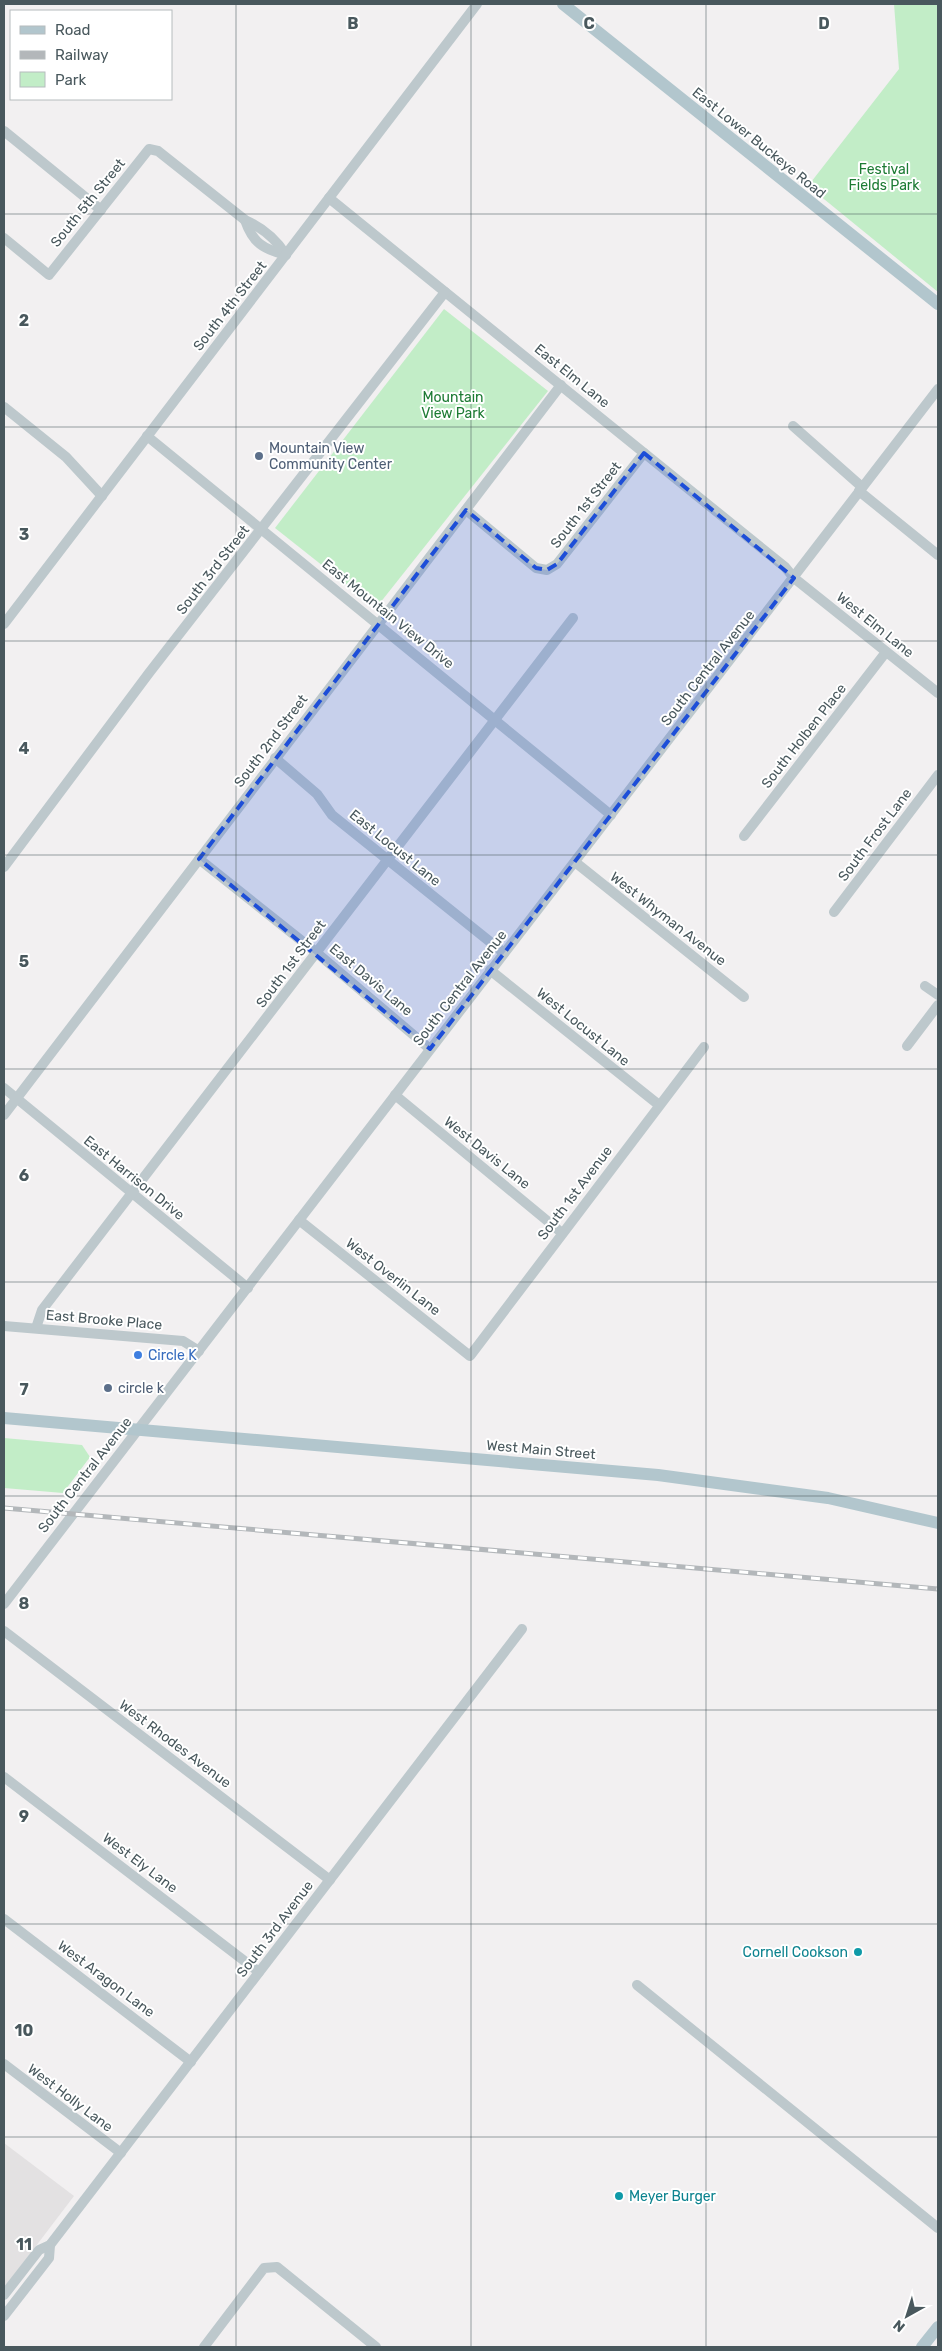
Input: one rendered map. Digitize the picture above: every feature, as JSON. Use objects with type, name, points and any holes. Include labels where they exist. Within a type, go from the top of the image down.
[{"type":"main road","name":"East Lower Buckeye Road","points":[[563,4],[938,304]]},
{"type":"main road","name":"West Main Street","points":[[4,1418],[658,1475],[828,1498],[938,1523]]},
{"type":"main road","points":[[922,2347],[938,2327]]},
{"type":"street","name":"South 4th Street","points":[[4,624],[477,4]]},
{"type":"street","points":[[4,130],[101,210]]},
{"type":"street","name":"South 5th Street","points":[[4,238],[49,275],[149,149],[158,151],[245,220],[258,226],[279,243],[286,256]]},
{"type":"street","name":"East Elm Lane","points":[[329,198],[785,567],[794,578]]},
{"type":"street","name":"South 3rd Street","points":[[4,867],[149,673],[445,292]]},
{"type":"street","name":"South 2nd Street","points":[[4,1115],[561,385]]},
{"type":"street","name":"South Central Avenue","points":[[4,1604],[938,389]]},
{"type":"street","points":[[4,407],[66,457],[102,496]]},
{"type":"street","points":[[792,426],[861,489],[938,555]]},
{"type":"street","name":"East Mountain View Drive","points":[[147,436],[611,815]]},
{"type":"street","name":"South 1st Street","points":[[466,510],[536,568],[547,570],[557,564],[644,453]]},
{"type":"street","name":"West Elm Lane","points":[[794,578],[938,693]]},
{"type":"street","name":"South 1st Street","points":[[36,1328],[42,1310],[317,953],[494,718],[573,618]]},
{"type":"street","name":"South Holben Place","points":[[744,836],[886,652]]},
{"type":"street","name":"East Locust Lane","points":[[275,758],[317,794],[332,815],[504,953]]},
{"type":"street","name":"South Frost Lane","points":[[834,912],[938,775]]},
{"type":"street","name":"East Davis Lane","points":[[199,859],[317,953],[430,1049]]},
{"type":"street","name":"West Whyman Avenue","points":[[575,862],[744,997]]},
{"type":"street","name":"West Locust Lane","points":[[490,970],[658,1105]]},
{"type":"street","points":[[925,986],[938,995]]},
{"type":"street","points":[[907,1046],[938,1005]]},
{"type":"street","name":"South 1st Avenue","points":[[470,1356],[658,1105],[704,1047]]},
{"type":"street","name":"East Harrison Drive","points":[[4,1088],[248,1288]]},
{"type":"street","name":"West Davis Lane","points":[[395,1095],[562,1232]]},
{"type":"street","name":"West Overlin Lane","points":[[299,1220],[470,1356]]},
{"type":"street","name":"East Brooke Place","points":[[4,1326],[183,1341],[199,1351]]},
{"type":"street","name":"South 3rd Avenue","points":[[4,2295],[39,2250],[50,2245],[522,1629]]},
{"type":"street","name":"West Rhodes Avenue","points":[[4,1631],[330,1880]]},
{"type":"street","name":"West Ely Lane","points":[[4,1777],[259,1972]]},
{"type":"street","name":"West Aragon Lane","points":[[4,1919],[191,2062]]},
{"type":"street","points":[[638,1985],[938,2228]]},
{"type":"street","name":"West Holly Lane","points":[[4,2064],[121,2153]]},
{"type":"street","name":"South 3rd Avenue","points":[[4,2316],[49,2258],[50,2245]]},
{"type":"street","points":[[204,2347],[264,2268],[277,2266],[376,2347]]},
{"type":"highlighted area","points":[[644,453],[794,578],[430,1049],[199,859],[466,510],[536,568],[547,570],[557,564]]},
{"type":"shaded area","points":[[4,2143],[74,2196],[4,2288]]},
{"type":"green space","name":"Festival Fields Park","points":[[894,4],[938,4],[938,292],[808,186],[899,69]]},
{"type":"green space","name":"Mountain View Park","points":[[444,309],[548,391],[376,608],[275,528]]},
{"type":"green space","points":[[4,1438],[82,1445],[90,1457],[63,1493],[4,1488]]},
{"type":"railway","points":[[4,1508],[938,1589]]},
{"type":"place","name":"Mountain View Community Center","points":[[259,456]]},
{"type":"place","name":"Circle K","points":[[138,1355]]},
{"type":"place","name":"circle k","points":[[108,1388]]},
{"type":"place","name":"Cornell Cookson","points":[[858,1952]]},
{"type":"place","name":"Meyer Burger","points":[[619,2196]]}]
